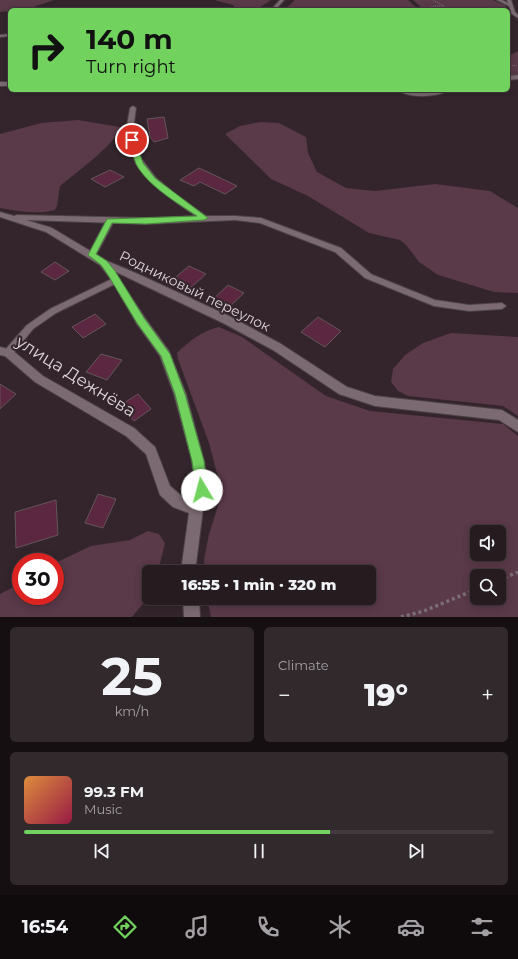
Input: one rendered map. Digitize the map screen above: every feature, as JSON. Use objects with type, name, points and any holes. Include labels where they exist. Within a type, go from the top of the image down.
[{"type":"street","points":[[134,108],[130,130],[136,156],[140,164],[160,186],[204,218]]},
{"type":"street","name":"Родниковый переулок","points":[[0,214],[48,230],[104,263],[135,276],[227,320],[277,347],[343,391],[375,401],[502,415],[518,427]]},
{"type":"street","points":[[12,217],[30,216],[146,222],[204,218],[236,218],[261,221],[338,250],[368,276]]},
{"type":"street","points":[[104,263],[141,321],[165,354],[180,394],[198,461],[202,490],[196,509],[191,565]]},
{"type":"street","name":"улица Дежнёва","points":[[4,352],[39,379],[130,432],[151,451],[165,490],[178,502],[196,509]]},
{"type":"street","points":[[191,605],[192,617]]},
{"type":"lane","points":[[275,8],[282,0]]},
{"type":"lane","points":[[498,0],[510,5]]},
{"type":"lane","points":[[508,0],[513,12],[518,17]]},
{"type":"lane","points":[[406,92],[412,94],[430,92]]},
{"type":"lane","points":[[92,255],[110,221]]},
{"type":"lane","points":[[368,276],[434,303],[469,308],[502,306]]},
{"type":"lane","points":[[4,352],[30,327],[52,311],[116,280]]},
{"type":"path","points":[[428,8],[444,6],[433,0]]},
{"type":"path","points":[[506,577],[518,572]]},
{"type":"path","points":[[402,617],[424,611],[470,592]]},
{"type":"shaded area","points":[[0,0],[54,0],[30,8],[8,8],[8,11],[0,12]]},
{"type":"shaded area","points":[[214,0],[271,0],[259,8],[235,8],[233,5]]},
{"type":"shaded area","points":[[295,0],[408,0],[417,8],[286,8]]},
{"type":"shaded area","points":[[413,0],[493,0],[505,5],[506,8],[422,8]]},
{"type":"shaded area","points":[[518,51],[518,75],[510,76],[510,55]]},
{"type":"shaded area","points":[[78,120],[120,127],[117,134],[104,150],[60,186],[55,210],[34,212],[0,208],[0,134],[41,123]]},
{"type":"shaded area","points":[[260,122],[279,123],[306,137],[308,153],[317,172],[346,188],[375,191],[435,184],[490,191],[518,208],[518,293],[494,292],[438,275],[419,262],[406,245],[400,240],[369,233],[308,196],[271,179],[225,134],[240,126]]},
{"type":"shaded area","points":[[219,327],[242,337],[326,396],[370,411],[503,424],[518,436],[518,617],[211,617],[208,605],[376,605],[376,565],[204,565],[209,534],[218,506],[220,485],[209,443],[177,353],[186,344],[207,331]]},
{"type":"shaded area","points":[[451,333],[518,337],[518,416],[503,406],[408,396],[398,391],[391,382],[393,369],[405,355],[423,343]]},
{"type":"shaded area","points":[[148,531],[159,534],[165,543],[160,565],[142,565],[142,605],[132,617],[0,617],[0,594],[12,588],[12,605],[64,605],[64,559],[91,546],[130,540]]},
{"type":"building","points":[[164,117],[168,138],[154,142],[150,137],[147,119]]},
{"type":"building","points":[[199,168],[237,186],[225,194],[200,182],[194,186],[180,180]]},
{"type":"building","points":[[110,170],[124,177],[105,187],[91,179]]},
{"type":"building","points":[[55,262],[69,271],[55,280],[41,272]]},
{"type":"building","points":[[189,266],[206,274],[188,290],[171,281]]},
{"type":"building","points":[[228,285],[244,293],[226,310],[210,302]]},
{"type":"building","points":[[95,314],[106,324],[83,338],[72,327]]},
{"type":"building","points":[[318,317],[341,331],[325,347],[301,332]]},
{"type":"building","points":[[101,354],[122,360],[107,380],[86,372]]},
{"type":"building","points":[[0,384],[16,394],[0,409]]},
{"type":"building","points":[[138,394],[151,409],[134,421],[121,405]]},
{"type":"building","points":[[98,494],[116,499],[103,528],[85,523]]},
{"type":"building","points":[[56,500],[58,535],[16,548],[15,512]]},
{"type":"route","points":[[132,140],[136,156],[140,164],[153,180],[172,196],[204,218],[146,222],[110,221],[92,255],[104,263],[112,273],[141,321],[165,354],[180,394],[198,461],[202,490]]}]
